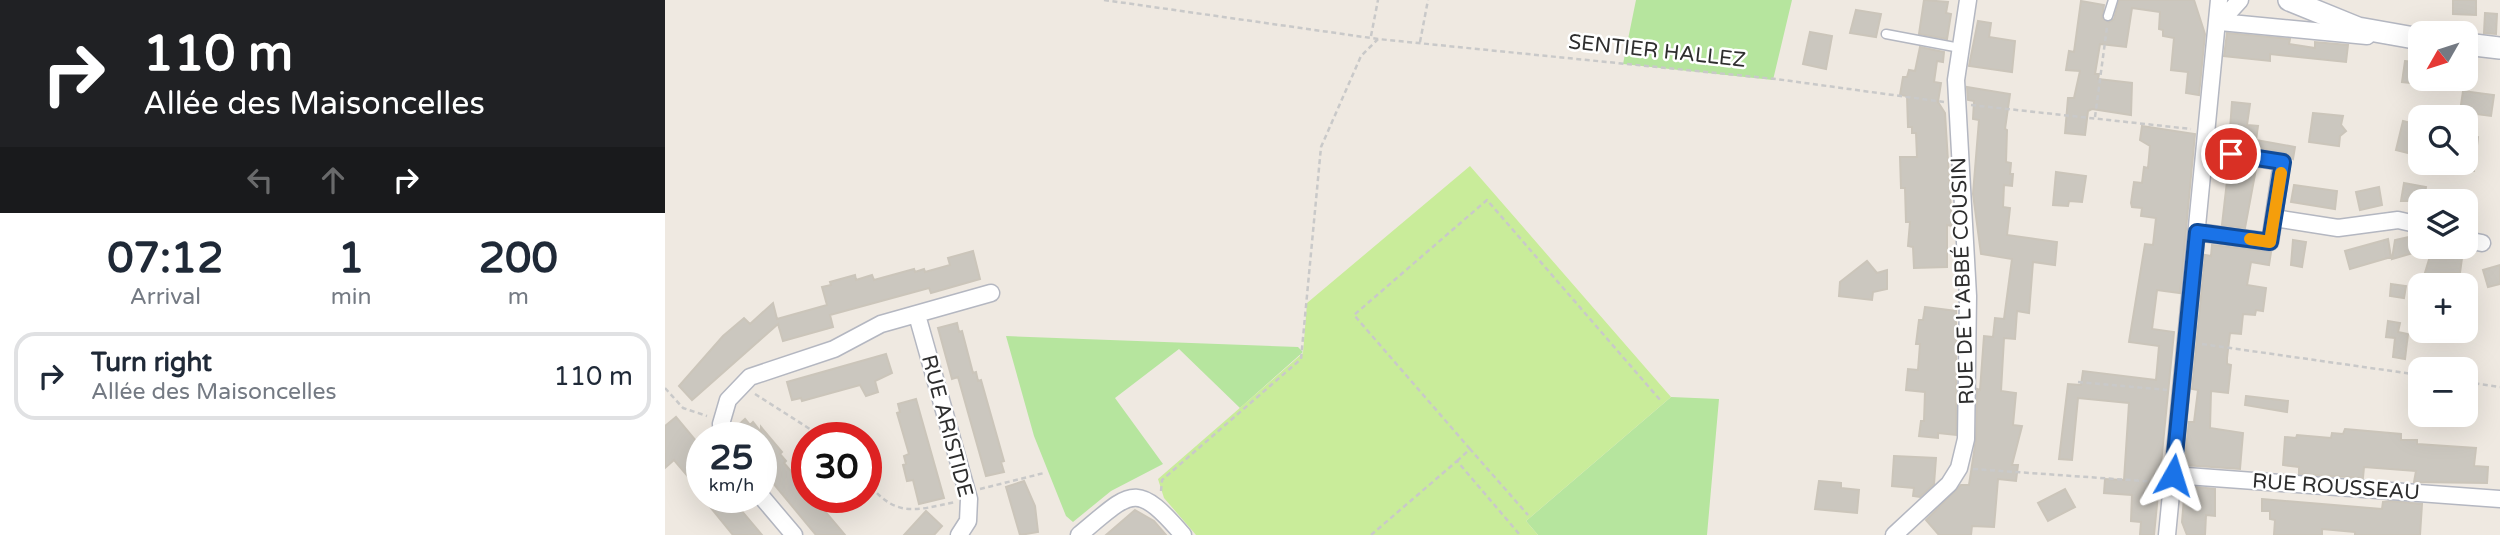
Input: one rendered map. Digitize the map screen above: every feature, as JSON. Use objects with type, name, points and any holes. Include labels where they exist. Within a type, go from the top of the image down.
[{"type":"main road","points":[[2289,0],[2350,25],[2408,37]]},
{"type":"main road","points":[[2478,45],[2500,48]]},
{"type":"street","name":"RUE DE L'ABBÉ COUSIN","points":[[1894,535],[1942,492],[1959,468],[1966,439],[1969,358],[1957,104],[1968,0]]},
{"type":"street","points":[[2167,535],[2220,22],[2220,0]]},
{"type":"street","points":[[2220,22],[2239,0]]},
{"type":"street","points":[[2220,22],[2313,33],[2408,38]]},
{"type":"street","points":[[2197,232],[2270,242],[2283,162],[2206,150]]},
{"type":"street","points":[[2274,218],[2338,228],[2398,220],[2408,222]]},
{"type":"street","points":[[722,419],[728,400],[741,383],[764,370],[834,349],[868,329],[992,293]]},
{"type":"street","name":"RUE ARISTIDE","points":[[917,315],[968,496],[968,521],[959,535]]},
{"type":"street","name":"RUE ROUSSEAU","points":[[2172,482],[2500,499]]},
{"type":"street","points":[[1079,535],[1126,498],[1142,498],[1159,507],[1183,535]]},
{"type":"street","points":[[775,513],[794,535]]},
{"type":"lane","points":[[2108,16],[2113,0]]},
{"type":"lane","points":[[1886,34],[1961,48]]},
{"type":"path","name":"SENTIER HALLEZ","points":[[1104,0],[1378,39],[1776,79],[1957,104],[2208,131]]},
{"type":"path","points":[[1371,36],[1378,0]]},
{"type":"path","points":[[1420,42],[1428,0]]},
{"type":"path","points":[[2095,117],[2108,16]]},
{"type":"path","points":[[1159,507],[1162,480],[1301,359],[1321,147],[1360,56],[1378,39]]},
{"type":"path","points":[[1528,515],[1354,315],[1487,200],[1661,401]]},
{"type":"path","points":[[2186,342],[2408,373]]},
{"type":"path","points":[[2078,382],[2181,392]]},
{"type":"path","points":[[741,383],[798,422]]},
{"type":"path","points":[[2478,384],[2500,387]]},
{"type":"path","points":[[665,388],[683,408],[722,419]]},
{"type":"path","points":[[1371,535],[1470,449]]},
{"type":"path","points":[[1457,461],[1520,535]]},
{"type":"path","points":[[1959,468],[2159,482],[2163,488],[2172,482]]},
{"type":"path","points":[[882,498],[892,506],[915,511],[1044,472]]},
{"type":"green space","points":[[1636,0],[1792,0],[1773,80],[1623,64]]},
{"type":"green space","points":[[1470,166],[1671,397],[1526,521],[1538,535],[1196,535],[1164,498],[1158,479],[1303,353],[1307,303]]},
{"type":"green space","points":[[1006,336],[1298,347],[1303,352],[1240,408],[1179,349],[1115,398],[1163,464],[1111,491],[1073,522],[1066,516],[1034,436]]},
{"type":"green space","points":[[1671,397],[1719,399],[1707,535],[1538,535],[1526,521]]},
{"type":"building","points":[[1924,0],[1948,2],[1946,13],[1951,14],[1947,39],[1919,34]]},
{"type":"building","points":[[2119,0],[2194,0],[2205,34],[2199,95],[2186,93],[2188,72],[2171,70],[2174,38],[2163,36],[2163,30],[2159,29],[2160,12],[2132,8],[2126,47],[2100,44],[2095,74],[2099,74],[2098,79],[2132,83],[2131,115],[2092,109],[2088,111],[2085,135],[2065,133],[2068,98],[2074,98],[2080,71],[2066,70],[2069,51],[2074,52],[2081,1],[2104,5],[2102,18],[2109,22],[2114,19]]},
{"type":"building","points":[[2453,0],[2476,0],[2476,15],[2453,14]]},
{"type":"building","points":[[1856,10],[1881,14],[1876,37],[1850,33]]},
{"type":"building","points":[[2485,13],[2497,14],[2496,34],[2484,33]]},
{"type":"building","points":[[1978,21],[1991,23],[1989,37],[2015,41],[2012,72],[1969,66]]},
{"type":"building","points":[[1810,32],[1832,36],[1826,69],[1803,64]]},
{"type":"building","points":[[2227,33],[2290,39],[2289,44],[2315,48],[2315,42],[2348,45],[2346,62],[2270,54],[2270,61],[2224,56]]},
{"type":"building","points":[[1920,47],[1944,52],[1943,62],[1937,61],[1934,82],[1941,83],[1938,102],[1945,113],[1952,226],[1947,225],[1947,267],[1914,268],[1913,247],[1908,246],[1910,222],[1906,222],[1905,188],[1901,188],[1900,157],[1917,157],[1916,133],[1912,133],[1912,127],[1908,127],[1907,96],[1900,95],[1903,77],[1907,77],[1909,70],[1915,71]]},
{"type":"building","points":[[2405,61],[2408,61],[2408,83],[2402,82]]},
{"type":"building","points":[[1967,87],[2010,94],[2005,129],[2006,162],[2011,163],[2010,174],[2013,174],[2012,186],[2004,185],[2003,207],[2010,208],[2007,235],[2057,242],[2055,265],[2033,262],[2029,313],[2017,311],[2015,339],[2004,338],[2001,391],[2016,393],[2013,425],[2022,426],[2012,465],[2018,465],[2016,481],[1998,479],[1994,527],[1972,526],[1971,535],[1939,535],[1926,520],[1961,485],[1969,485],[1976,439],[1977,389],[1980,390],[1984,336],[1993,337],[1995,318],[2004,319],[2012,259],[1981,254],[1973,194],[1979,120],[1973,119],[1974,101],[1968,100]]},
{"type":"building","points":[[2463,91],[2494,95],[2491,116],[2478,114],[2478,105],[2461,105]]},
{"type":"building","points":[[2232,102],[2250,104],[2247,125],[2258,126],[2256,140],[2295,147],[2293,159],[2284,152],[2229,143]]},
{"type":"building","points":[[2313,113],[2343,116],[2341,125],[2346,131],[2340,136],[2339,146],[2309,142]]},
{"type":"building","points":[[2403,121],[2408,122],[2408,153],[2396,150]]},
{"type":"building","points":[[2142,126],[2195,134],[2180,293],[2157,290],[2152,329],[2174,332],[2154,535],[2140,535],[2141,522],[2131,521],[2132,495],[2104,493],[2105,479],[2124,480],[2129,403],[2078,398],[2072,460],[2059,459],[2068,384],[2081,385],[2083,371],[2156,380],[2159,346],[2129,342],[2145,244],[2153,245],[2156,218],[2141,216],[2142,208],[2132,207],[2131,203],[2134,182],[2142,183],[2144,167],[2148,168],[2150,146],[2140,140]]},
{"type":"building","points":[[2232,165],[2256,169],[2245,228],[2222,225],[2227,181]]},
{"type":"building","points":[[2056,172],[2086,176],[2082,202],[2069,201],[2068,206],[2053,205]]},
{"type":"building","points":[[2404,183],[2426,187],[2408,189],[2408,201],[2401,201]]},
{"type":"building","points":[[2294,185],[2337,191],[2335,209],[2291,202]]},
{"type":"building","points":[[2379,187],[2382,205],[2360,210],[2356,192]]},
{"type":"building","points":[[2408,237],[2408,254],[2392,259],[2395,240]]},
{"type":"building","points":[[2388,239],[2391,257],[2350,269],[2345,251]]},
{"type":"building","points":[[2293,240],[2306,242],[2302,267],[2291,265]]},
{"type":"building","points":[[2212,245],[2271,252],[2269,265],[2251,262],[2247,285],[2266,288],[2263,311],[2256,310],[2255,315],[2243,314],[2241,334],[2230,333],[2227,358],[2227,364],[2231,365],[2228,393],[2211,391],[2210,428],[2243,433],[2240,469],[2184,465],[2189,422],[2194,422],[2198,390],[2192,389],[2205,255],[2211,256]]},
{"type":"building","points":[[973,251],[980,279],[931,293],[929,288],[830,315],[833,327],[783,341],[778,324],[692,400],[679,386],[723,336],[744,318],[750,324],[773,303],[777,319],[827,305],[822,287],[831,285],[830,282],[855,275],[856,280],[872,275],[874,280],[914,269],[915,272],[924,269],[925,272],[950,265],[948,258]]},
{"type":"building","points":[[2429,259],[2462,259],[2460,273],[2425,273]]},
{"type":"building","points":[[1867,261],[1877,273],[1887,270],[1887,289],[1873,292],[1872,300],[1839,296],[1840,282]]},
{"type":"building","points":[[2500,265],[2500,284],[2488,287],[2483,270]]},
{"type":"building","points":[[2391,284],[2406,286],[2404,298],[2390,296]]},
{"type":"building","points":[[1925,307],[1956,311],[1956,435],[1938,433],[1938,438],[1919,436],[1921,421],[1924,421],[1925,392],[1906,390],[1908,369],[1918,370],[1920,344],[1916,344],[1919,320],[1923,320]]},
{"type":"building","points":[[2388,321],[2400,323],[2398,332],[2408,334],[2405,359],[2393,357],[2395,338],[2386,337]]},
{"type":"building","points":[[957,323],[959,332],[962,331],[973,373],[976,372],[978,381],[981,380],[1004,461],[1001,462],[1004,472],[986,476],[958,377],[952,379],[938,328]]},
{"type":"building","points":[[886,354],[892,373],[875,381],[878,392],[866,396],[860,385],[802,401],[801,398],[792,400],[787,382]]},
{"type":"building","points":[[2246,396],[2288,401],[2287,412],[2245,405]]},
{"type":"building","points":[[916,399],[944,498],[919,504],[913,480],[907,481],[903,465],[906,464],[904,456],[909,454],[897,413],[900,412],[898,404]]},
{"type":"building","points":[[676,417],[686,429],[686,474],[674,460],[665,468],[665,426]]},
{"type":"building","points":[[2345,429],[2401,434],[2401,440],[2417,440],[2417,444],[2476,448],[2474,466],[2488,467],[2487,483],[2414,482],[2416,471],[2364,467],[2363,478],[2299,474],[2299,467],[2283,465],[2285,437],[2296,438],[2297,435],[2331,438],[2332,433],[2343,434]]},
{"type":"building","points":[[777,446],[786,461],[784,463],[791,471],[791,505],[777,488]]},
{"type":"building","points":[[1894,456],[1936,458],[1934,484],[1920,497],[1913,496],[1914,488],[1892,486]]},
{"type":"building","points":[[1024,481],[1035,506],[1038,532],[1020,535],[1006,487]]},
{"type":"building","points":[[1819,481],[1841,483],[1841,488],[1859,490],[1857,513],[1815,509]]},
{"type":"building","points":[[2185,486],[2215,489],[2215,516],[2206,515],[2205,535],[2187,535],[2182,522]]},
{"type":"building","points":[[2065,489],[2075,507],[2048,521],[2038,503]]},
{"type":"building","points":[[2262,499],[2382,509],[2383,502],[2390,501],[2422,504],[2420,535],[2355,535],[2355,532],[2322,529],[2322,535],[2274,535],[2275,520],[2270,519],[2270,511],[2262,511]]},
{"type":"building","points":[[1135,510],[1154,521],[1166,535],[1106,535]]},
{"type":"building","points":[[926,511],[942,526],[934,535],[904,535]]},
{"type":"building","points":[[715,513],[743,513],[762,535],[733,535]]},
{"type":"building","points":[[798,513],[826,513],[845,535],[816,535]]},
{"type":"slow traffic","points":[[2250,239],[2270,242],[2281,173]]},
{"type":"route","points":[[2173,475],[2197,232],[2270,242],[2283,162],[2231,154]]}]
